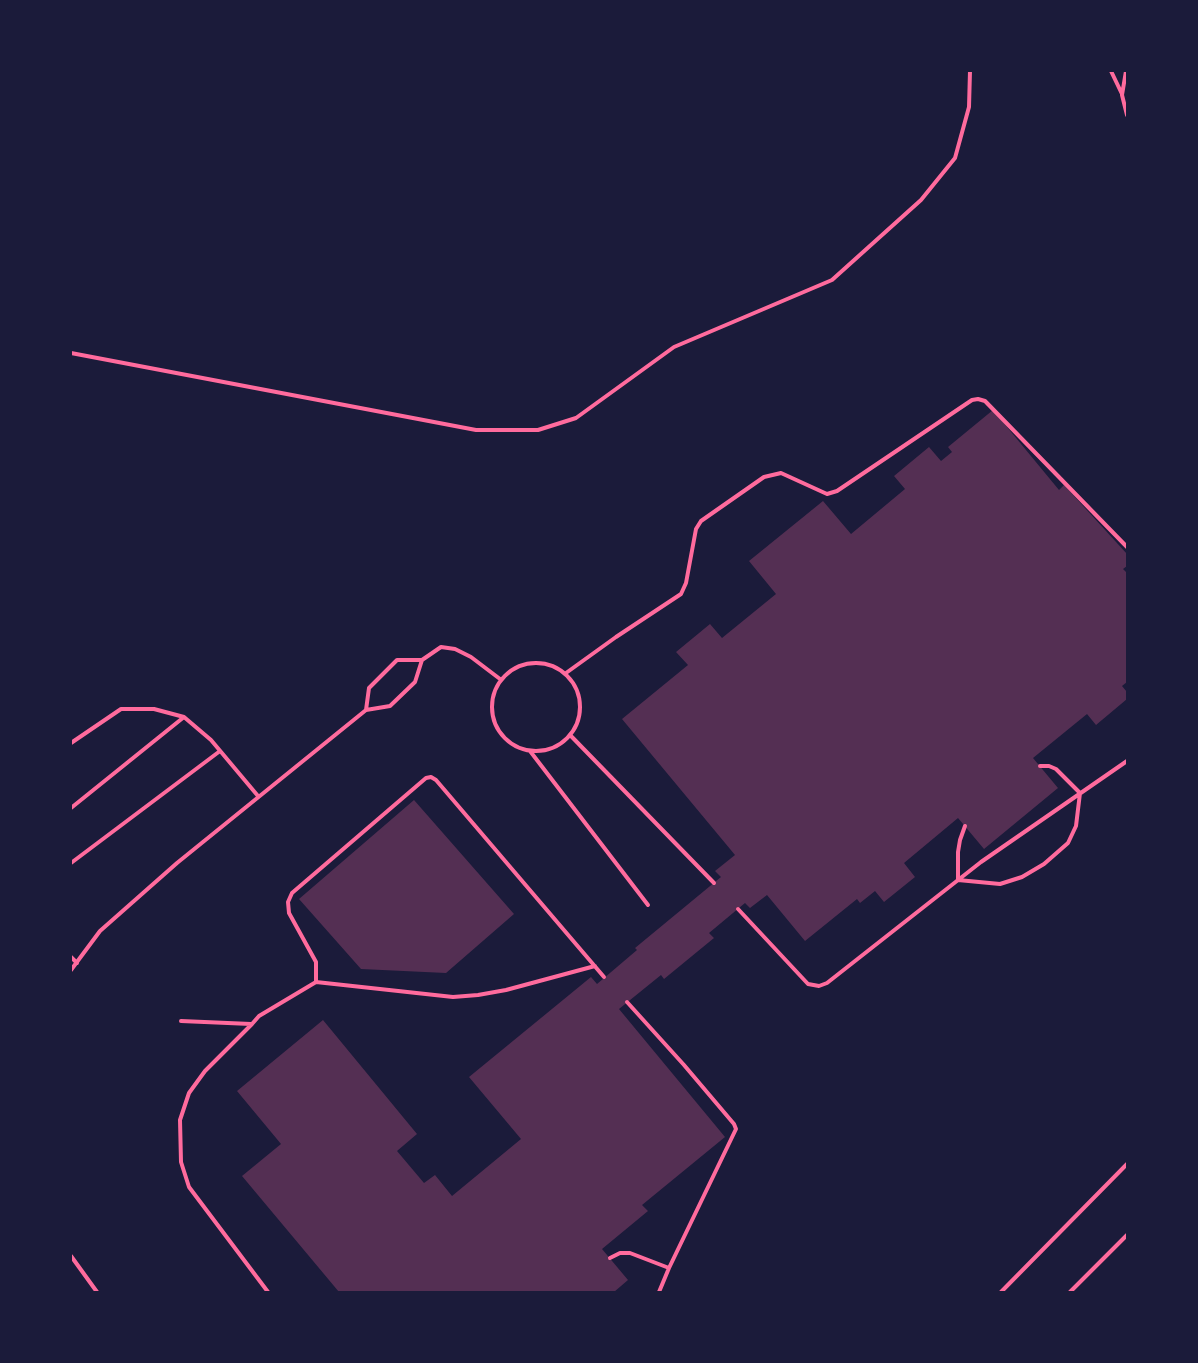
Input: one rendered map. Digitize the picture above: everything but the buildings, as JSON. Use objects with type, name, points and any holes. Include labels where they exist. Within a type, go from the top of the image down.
[{"type":"lane","points":[[71,353],[476,430],[538,430],[576,418],[674,347],[832,280],[921,200],[955,158],[969,107],[970,71]]},
{"type":"lane","points":[[1111,71],[1122,95],[1127,115]]},
{"type":"lane","points":[[1122,95],[1126,71]]},
{"type":"lane","points":[[566,673],[681,594],[686,583],[696,529],[701,521],[764,477],[782,473],[827,494],[837,491],[972,400],[985,401],[1127,547]]},
{"type":"lane","points":[[366,710],[369,688],[397,660],[422,660],[441,647],[455,649],[471,657],[500,679]]},
{"type":"lane","points":[[71,970],[100,931],[258,796],[366,710],[390,706],[415,682],[422,660]]},
{"type":"lane","points":[[544,662],[566,673],[579,692],[580,715],[571,736],[552,749],[530,751],[508,742],[494,724],[491,701],[500,679],[520,665],[544,662]]},
{"type":"lane","points":[[71,743],[121,709],[154,709],[184,717],[211,740],[258,796]]},
{"type":"lane","points":[[71,808],[184,717]]},
{"type":"lane","points":[[571,736],[714,883]]},
{"type":"lane","points":[[71,863],[220,751]]},
{"type":"lane","points":[[530,751],[648,904]]},
{"type":"lane","points":[[738,909],[808,984],[819,986],[827,983],[981,862],[1127,761]]},
{"type":"lane","points":[[1040,766],[1049,766],[1056,769],[1080,793]]},
{"type":"lane","points":[[316,982],[316,962],[289,913],[288,902],[292,893],[426,778],[431,777],[436,780],[604,977]]},
{"type":"lane","points":[[958,880],[1000,884],[1022,877],[1044,864],[1068,843],[1076,826],[1080,793]]},
{"type":"lane","points":[[958,880],[959,846],[966,826]]},
{"type":"lane","points":[[71,957],[77,963]]},
{"type":"lane","points":[[268,1292],[189,1187],[181,1162],[180,1120],[188,1093],[206,1071],[259,1016],[316,982],[453,997],[478,996],[595,966]]},
{"type":"lane","points":[[628,1002],[684,1065],[734,1124],[736,1129],[659,1292]]},
{"type":"lane","points":[[181,1021],[252,1024]]},
{"type":"lane","points":[[1001,1292],[1127,1164]]},
{"type":"lane","points":[[1070,1292],[1127,1235]]},
{"type":"lane","points":[[610,1258],[620,1253],[630,1253],[669,1268]]},
{"type":"lane","points":[[71,1256],[97,1292]]}]
